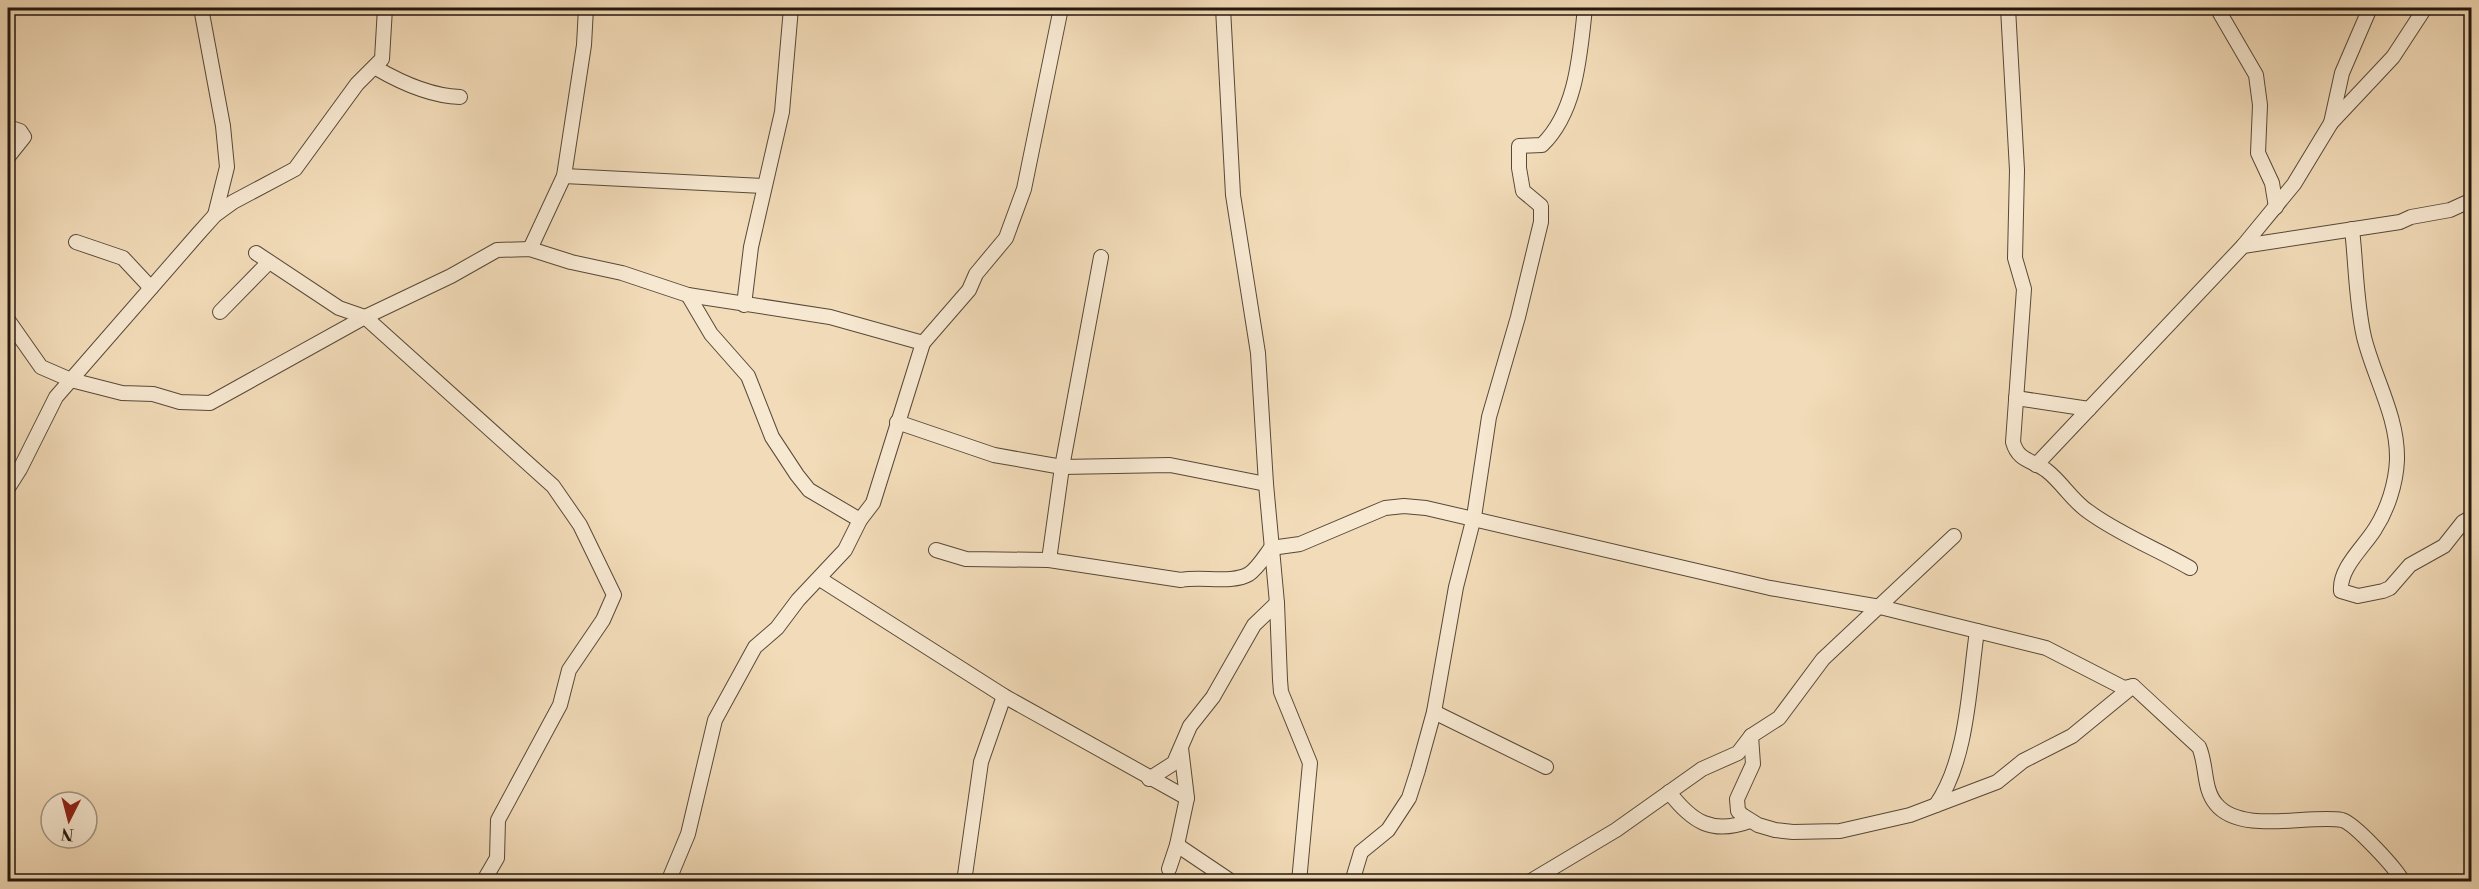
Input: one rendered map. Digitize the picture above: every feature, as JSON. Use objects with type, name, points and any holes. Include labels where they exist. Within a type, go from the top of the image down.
[{"type":"street","points":[[201,8],[220,106],[227,167],[215,215]]},
{"type":"street","points":[[8,488],[56,397],[151,288],[215,215],[233,202],[295,169],[357,84],[376,68],[384,50],[385,8]]},
{"type":"street","points":[[530,249],[564,176],[581,67],[586,8]]},
{"type":"street","points":[[744,305],[751,247],[782,112],[791,8]]},
{"type":"street","points":[[668,882],[688,834],[715,720],[755,647],[777,628],[798,600],[845,550],[860,520],[873,503],[923,343],[969,290],[976,274],[1006,238],[1024,189],[1061,8]]},
{"type":"street","points":[[1223,8],[1233,195],[1258,353],[1266,484],[1277,603],[1281,692],[1310,763],[1299,882]]},
{"type":"street","points":[[1352,882],[1361,852],[1388,830],[1409,798],[1434,712],[1456,587],[1474,517],[1489,417],[1514,334],[1540,222],[1541,206],[1523,192],[1519,168],[1519,146],[1542,145],[1556,132],[1574,86],[1586,8]]},
{"type":"street","points":[[2008,8],[2017,170],[2014,258],[2024,290],[2013,442],[2015,450],[2020,457],[2048,471],[2076,502],[2091,514],[2190,567]]},
{"type":"street","points":[[2217,8],[2256,75],[2260,105],[2259,153],[2272,183],[2276,207]]},
{"type":"street","points":[[2331,123],[2342,73],[2370,8]]},
{"type":"street","points":[[2036,465],[2243,246],[2276,207],[2314,153],[2331,123],[2393,57],[2425,8]]},
{"type":"street","points":[[376,68],[405,82],[450,97],[460,97]]},
{"type":"street","points":[[8,127],[20,131],[24,137],[8,157]]},
{"type":"street","points":[[564,176],[764,186]]},
{"type":"street","points":[[2243,246],[2450,210],[2472,200]]},
{"type":"street","points":[[2352,228],[2364,338],[2387,402],[2397,458],[2388,502],[2376,527],[2352,560],[2341,591],[2358,596],[2390,588],[2410,565],[2444,546],[2463,522],[2472,517]]},
{"type":"street","points":[[76,242],[123,258],[151,288]]},
{"type":"street","points":[[10,325],[41,366],[71,380],[122,393],[153,394],[180,402],[210,403],[366,317],[451,276],[497,250],[530,249],[571,262],[622,273],[688,295],[830,317],[923,343]]},
{"type":"street","points":[[256,253],[339,308],[366,317],[553,486],[580,525],[614,595],[603,620],[569,670],[560,705],[498,820],[497,858],[483,882]]},
{"type":"street","points":[[1049,560],[1062,467],[1101,257]]},
{"type":"street","points":[[220,312],[269,262]]},
{"type":"street","points":[[688,295],[711,334],[748,376],[772,437],[797,475],[809,490],[860,520]]},
{"type":"street","points":[[2016,398],[2089,409]]},
{"type":"street","points":[[897,422],[994,454],[1062,467],[1170,465],[1266,484]]},
{"type":"street","points":[[936,550],[966,558],[1049,560],[1182,579],[1200,577],[1224,580],[1250,574],[1271,548],[1300,544],[1385,508],[1426,507],[1770,588],[1880,607],[2046,648],[2124,688],[2133,686]]},
{"type":"street","points":[[1529,882],[1616,830],[1709,765],[1738,753],[1751,736],[1779,718],[1823,658],[1954,536]]},
{"type":"street","points":[[820,579],[1004,696],[1149,779],[1187,798]]},
{"type":"street","points":[[1149,779],[1174,763],[1190,726],[1213,697],[1254,625],[1277,603]]},
{"type":"street","points":[[1936,805],[1943,796],[1960,747],[1977,631]]},
{"type":"street","points":[[1751,736],[1753,764],[1740,790],[1737,804],[1742,815],[1765,827],[1793,832],[1840,831],[1882,824],[1996,782],[2023,761],[2072,736],[2133,686]]},
{"type":"street","points":[[2133,686],[2199,747],[2204,757],[2208,787],[2215,803],[2221,809],[2250,819],[2269,821],[2334,819],[2346,822],[2392,863],[2403,882]]},
{"type":"street","points":[[964,882],[981,762],[1004,696]]},
{"type":"street","points":[[1434,712],[1546,767]]},
{"type":"street","points":[[1168,869],[1177,845],[1187,798],[1181,743]]},
{"type":"street","points":[[1669,792],[1686,813],[1714,827],[1731,828],[1750,821]]},
{"type":"street","points":[[1177,845],[1232,882]]}]
